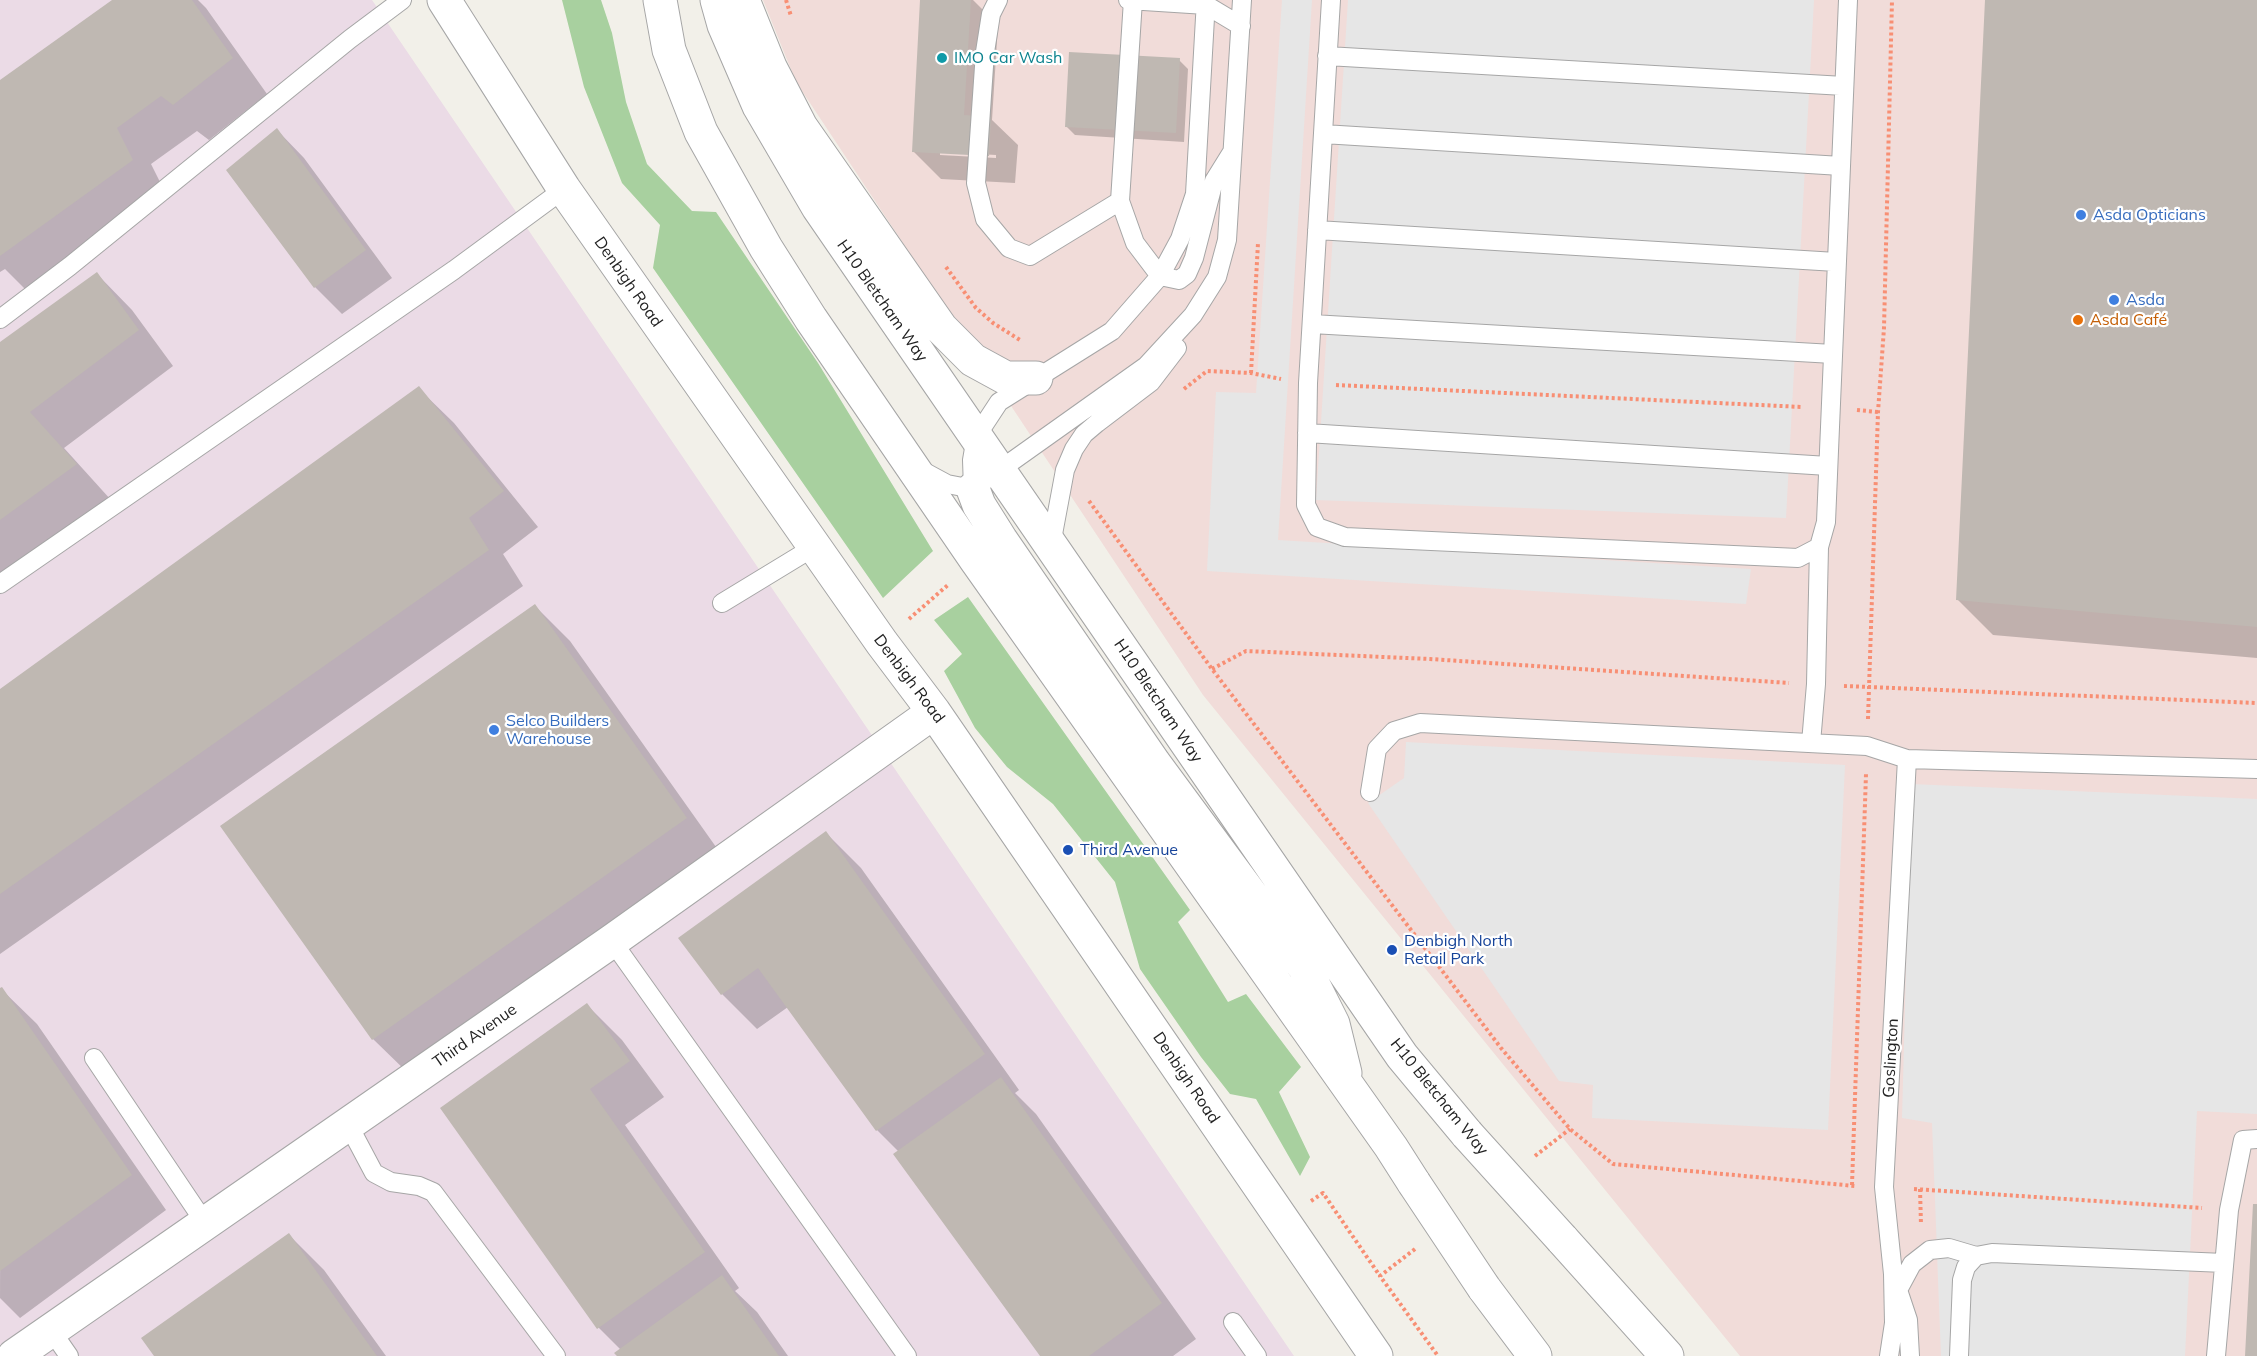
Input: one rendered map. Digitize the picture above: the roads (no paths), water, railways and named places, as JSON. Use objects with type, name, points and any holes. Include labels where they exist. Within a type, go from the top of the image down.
[{"type":"street","name":"Denbigh Road","points":[[444,0],[564,189],[882,644],[934,712],[1376,1356]]},
{"type":"street","points":[[660,0],[669,50],[701,132],[771,257],[811,320],[976,560],[1349,1089],[1484,1288],[1535,1356]]},
{"type":"street","name":"H10 Bletcham Way","points":[[717,0],[724,26],[759,106],[818,207],[1402,1056],[1467,1134],[1666,1352]]},
{"type":"street","name":"H10 Bletcham Way","points":[[743,0],[770,67],[801,127],[941,328],[972,360],[1006,378],[1041,375]]},
{"type":"street","points":[[973,489],[979,505],[1001,540],[1154,763],[1305,968],[1333,1024],[1349,1089]]},
{"type":"street","name":"Third Avenue","points":[[14,1356],[60,1343],[205,1223],[612,940],[934,712]]},
{"type":"lane","points":[[0,319],[70,266],[350,39],[402,0]]},
{"type":"lane","points":[[998,0],[991,14],[985,52],[976,183],[985,219],[1009,248],[1030,256],[1120,201]]},
{"type":"lane","points":[[1128,0],[1206,2],[1241,26]]},
{"type":"lane","points":[[1133,0],[1120,201],[1135,243],[1160,276],[1179,280],[1187,274],[1194,258],[1214,180],[1234,149]]},
{"type":"lane","points":[[1051,545],[1065,470],[1074,449],[1084,434],[1150,382],[1201,317],[1217,277],[1227,240],[1242,0]]},
{"type":"lane","points":[[1331,0],[1308,383],[1306,505],[1317,527],[1345,537],[1798,558],[1819,548]]},
{"type":"lane","points":[[1811,743],[1816,684],[1819,548],[1826,522],[1848,0]]},
{"type":"lane","points":[[973,489],[972,460],[976,437],[999,402],[1112,331],[1160,276],[1180,239],[1195,194],[1206,2]]},
{"type":"lane","points":[[1328,56],[1844,86]]},
{"type":"lane","points":[[1323,134],[1841,166]]},
{"type":"lane","points":[[0,584],[454,270],[564,189]]},
{"type":"lane","points":[[1317,230],[1836,262]]},
{"type":"lane","points":[[912,465],[947,484],[973,489],[1146,366],[1193,315],[1217,277]]},
{"type":"lane","points":[[1312,324],[1833,354]]},
{"type":"lane","points":[[1307,433],[1828,466]]},
{"type":"lane","points":[[722,603],[814,547]]},
{"type":"lane","points":[[1370,792],[1377,749],[1394,730],[1420,723],[1867,746],[1906,759],[2257,769]]},
{"type":"lane","name":"Goslington","points":[[1890,1356],[1895,1282],[1884,1187],[1906,759]]},
{"type":"lane","points":[[612,940],[907,1356]]},
{"type":"lane","points":[[94,1058],[205,1223]]},
{"type":"lane","points":[[348,1124],[374,1173],[391,1182],[420,1186],[434,1192],[556,1356]]},
{"type":"lane","points":[[2216,1356],[2229,1210],[2243,1140],[2257,1138]]},
{"type":"lane","points":[[1910,1356],[1908,1320],[1895,1282],[1912,1264],[1930,1250],[1949,1248],[1976,1256],[1992,1253],[2224,1263]]},
{"type":"lane","points":[[1959,1356],[1962,1280],[1966,1267],[1976,1256]]},
{"type":"lane","points":[[1233,1322],[1257,1356]]},
{"type":"lane","points":[[0,1350],[4,1356]]},
{"type":"place","name":"IMO Car Wash","points":[[942,58]]},
{"type":"place","name":"Asda Opticians","points":[[2081,215]]},
{"type":"place","name":"Asda","points":[[2114,300]]},
{"type":"place","name":"Asda Café","points":[[2078,320]]},
{"type":"place","name":"Selco Builders Warehouse","points":[[494,730]]},
{"type":"place","name":"Third Avenue","points":[[1068,850]]},
{"type":"place","name":"Denbigh North Retail Park","points":[[1392,950]]}]
